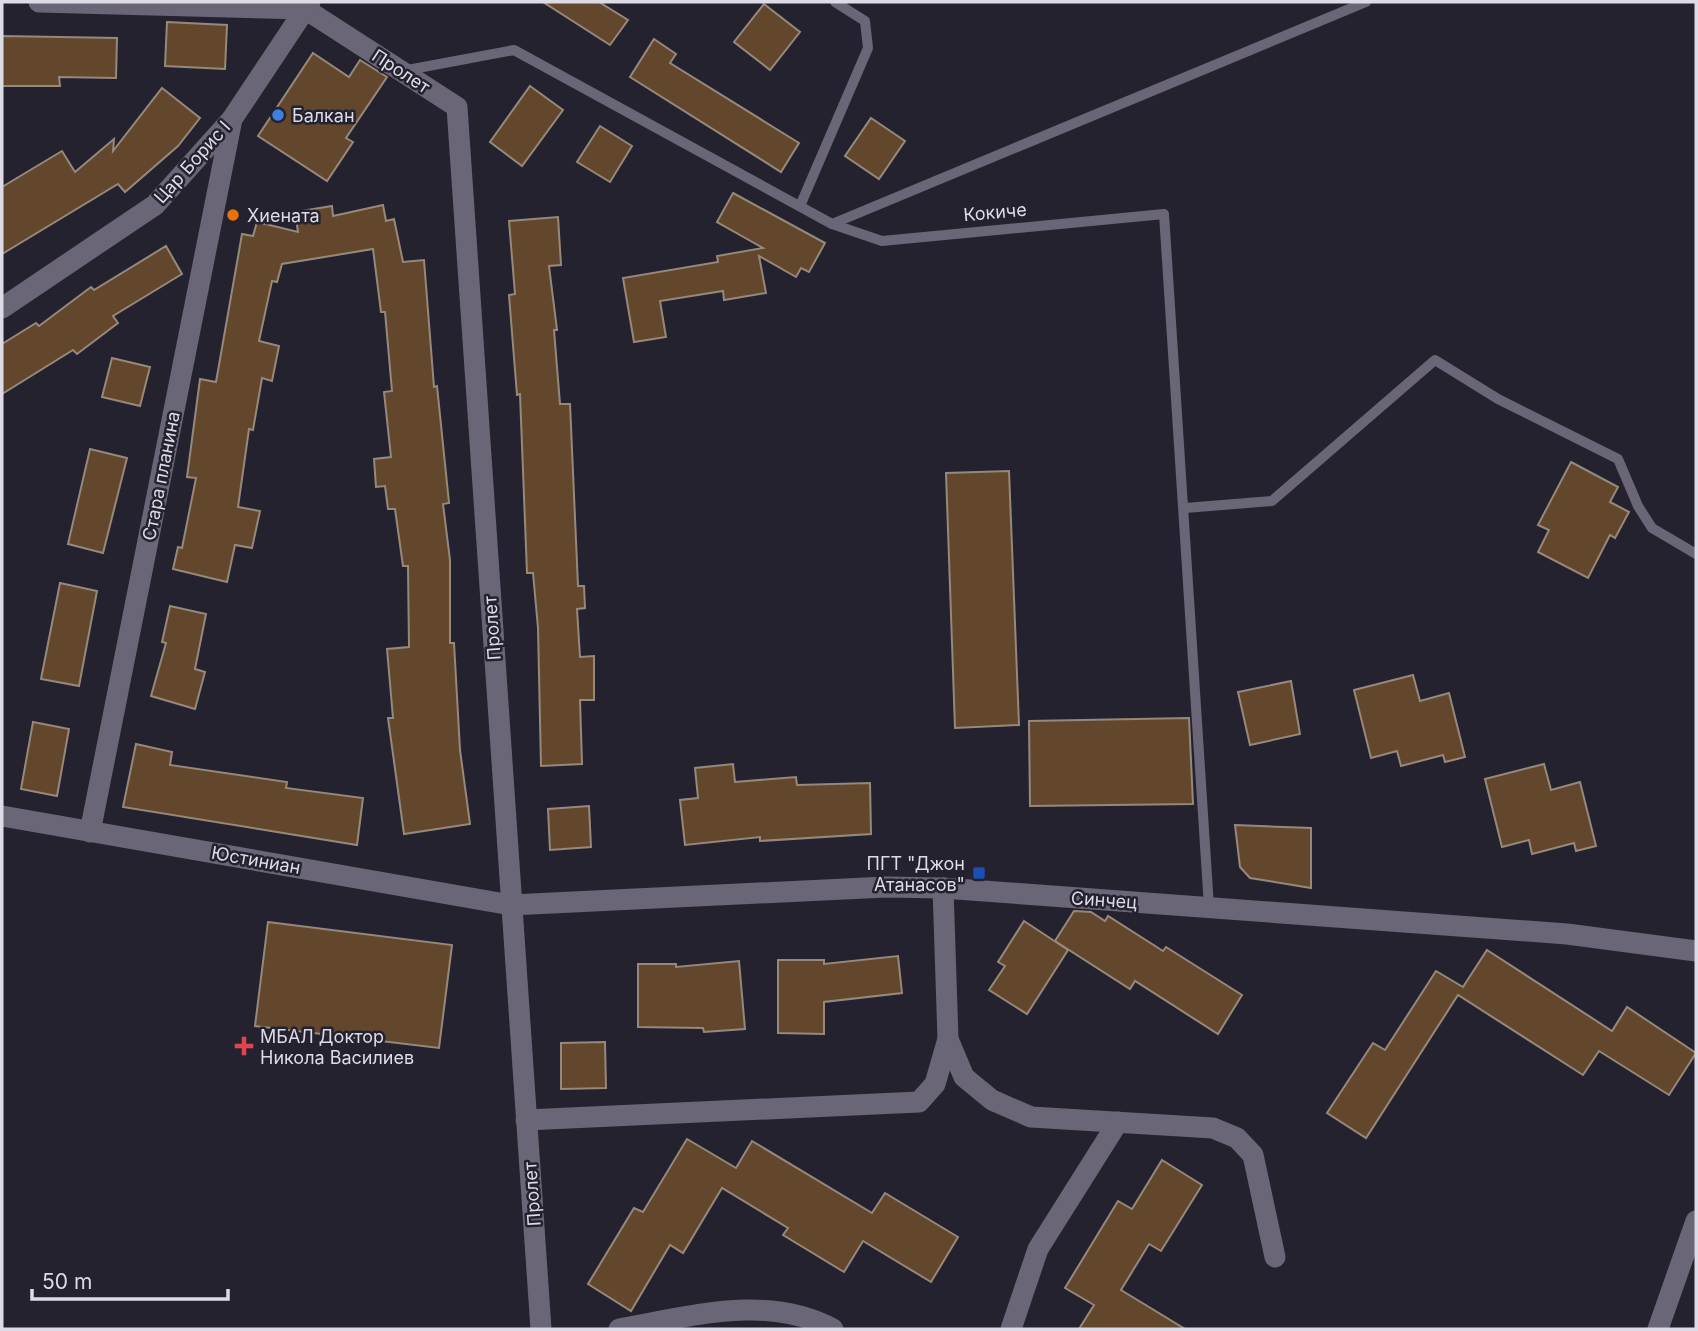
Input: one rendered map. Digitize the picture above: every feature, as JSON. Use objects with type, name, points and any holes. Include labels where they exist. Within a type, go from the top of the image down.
[{"type":"street","points":[[39,2],[307,6]]},
{"type":"street","name":"Пролет","points":[[307,6],[457,107],[541,1329]]},
{"type":"street","name":"Цар Борис I","points":[[2,308],[155,205],[232,119],[307,6]]},
{"type":"street","name":"Стара планина","points":[[90,832],[232,119]]},
{"type":"street","name":"Юстиниан","points":[[2,816],[510,905]]},
{"type":"street","name":"Синчец","points":[[510,905],[872,888],[943,888],[1567,934],[1696,951]]},
{"type":"street","points":[[526,1120],[919,1102],[935,1084],[948,1039],[943,888]]},
{"type":"street","points":[[948,1039],[964,1076],[992,1100],[1031,1117],[1213,1128],[1237,1138],[1253,1156],[1275,1256]]},
{"type":"street","points":[[1011,1329],[1038,1250],[1118,1122]]},
{"type":"street","points":[[1658,1329],[1696,1221]]},
{"type":"street","points":[[620,1329],[732,1309],[774,1311],[834,1329]]},
{"type":"lane","points":[[800,206],[868,48],[865,21],[835,2]]},
{"type":"lane","points":[[832,223],[1366,2]]},
{"type":"lane","name":"Кокиче","points":[[401,71],[514,50],[832,223],[882,241],[1164,214],[1185,508]]},
{"type":"lane","points":[[1209,907],[1185,508],[1272,501],[1435,360],[1498,400],[1618,459],[1637,506],[1652,527],[1696,554]]},
{"type":"building","points":[[543,2],[599,2],[628,20],[610,45]]},
{"type":"building","points":[[764,4],[800,32],[770,70],[734,42]]},
{"type":"building","points":[[167,22],[227,25],[225,69],[165,66]]},
{"type":"building","points":[[2,36],[117,38],[116,78],[59,77],[60,86],[2,86]]},
{"type":"building","points":[[654,39],[676,54],[670,63],[799,143],[781,172],[630,77]]},
{"type":"building","points":[[313,53],[349,77],[360,60],[387,77],[346,138],[353,142],[327,181],[258,136]]},
{"type":"building","points":[[530,86],[563,110],[522,166],[490,142]]},
{"type":"building","points":[[162,88],[200,118],[178,146],[125,192],[118,184],[2,254],[2,187],[62,151],[75,172],[114,139],[113,151]]},
{"type":"building","points":[[871,118],[905,141],[879,179],[845,156]]},
{"type":"building","points":[[600,126],[632,146],[610,182],[577,162]]},
{"type":"building","points":[[733,193],[825,243],[809,272],[801,268],[796,277],[759,256],[766,293],[724,300],[723,291],[660,301],[666,337],[634,342],[623,278],[718,262],[717,256],[763,248],[717,222]]},
{"type":"building","points":[[383,205],[386,221],[394,219],[403,262],[424,260],[434,387],[437,386],[449,503],[443,504],[450,560],[450,643],[454,643],[460,750],[470,824],[404,834],[388,718],[393,718],[387,649],[409,647],[408,566],[403,566],[395,509],[388,509],[385,486],[376,487],[374,459],[391,457],[384,392],[392,391],[385,312],[381,312],[373,249],[282,264],[277,282],[272,281],[259,341],[279,346],[272,381],[262,378],[253,430],[249,429],[238,507],[260,511],[252,548],[235,545],[227,582],[173,569],[178,547],[182,548],[196,478],[187,477],[200,379],[216,382],[242,234],[253,236],[257,222],[298,232],[295,212],[332,206],[333,216]]},
{"type":"building","points":[[558,217],[561,265],[549,266],[557,330],[554,330],[560,404],[570,404],[578,586],[584,586],[585,608],[577,609],[580,657],[594,656],[594,700],[580,700],[582,764],[541,766],[538,628],[533,573],[527,573],[520,394],[517,395],[509,295],[515,294],[509,221]]},
{"type":"building","points":[[166,246],[182,274],[113,316],[118,323],[77,354],[73,350],[2,394],[2,344],[36,323],[39,326],[91,287],[94,290]]},
{"type":"building","points":[[112,358],[150,367],[140,406],[102,397]]},
{"type":"building","points":[[90,449],[127,458],[103,553],[68,544]]},
{"type":"building","points":[[1571,462],[1618,487],[1610,502],[1629,512],[1615,538],[1610,535],[1588,578],[1538,552],[1549,530],[1538,525]]},
{"type":"building","points":[[1009,471],[1019,725],[955,728],[946,473]]},
{"type":"building","points":[[60,583],[97,591],[79,686],[41,679]]},
{"type":"building","points":[[170,606],[206,614],[195,669],[205,672],[195,709],[151,696],[166,643],[162,642]]},
{"type":"building","points":[[1413,675],[1420,701],[1449,693],[1465,757],[1445,762],[1443,755],[1401,766],[1397,751],[1371,758],[1354,690]]},
{"type":"building","points":[[1291,681],[1300,734],[1250,745],[1238,692]]},
{"type":"building","points":[[1189,718],[1193,804],[1030,806],[1029,721]]},
{"type":"building","points":[[33,722],[69,729],[57,796],[21,789]]},
{"type":"building","points":[[136,744],[172,752],[170,765],[287,782],[286,788],[363,798],[357,845],[123,807]]},
{"type":"building","points":[[733,764],[735,782],[796,777],[797,785],[870,783],[871,834],[760,841],[760,837],[685,845],[680,800],[698,798],[695,768]]},
{"type":"building","points":[[1544,764],[1551,790],[1580,782],[1596,846],[1576,851],[1574,843],[1532,854],[1529,840],[1502,847],[1485,779]]},
{"type":"building","points":[[589,806],[591,847],[550,850],[548,809]]},
{"type":"building","points":[[1235,825],[1311,828],[1311,888],[1250,878],[1240,867]]},
{"type":"building","points":[[1074,911],[1091,912],[1105,921],[1108,916],[1163,951],[1166,947],[1242,995],[1218,1034],[1135,981],[1130,989],[1055,941]]},
{"type":"building","points":[[1024,921],[1068,950],[1027,1014],[989,990],[1005,966],[998,962]]},
{"type":"building","points":[[268,922],[452,945],[439,1048],[255,1026]]},
{"type":"building","points":[[1487,950],[1612,1031],[1627,1007],[1696,1053],[1669,1095],[1599,1051],[1583,1075],[1458,995],[1366,1138],[1327,1113],[1373,1043],[1385,1050],[1436,971],[1463,987]]},
{"type":"building","points":[[898,956],[902,993],[824,1002],[824,1034],[778,1033],[778,960],[824,960],[824,964]]},
{"type":"building","points":[[739,961],[745,1029],[704,1032],[703,1028],[638,1027],[638,964],[676,964],[676,967]]},
{"type":"building","points":[[605,1042],[606,1088],[561,1089],[561,1043]]},
{"type":"building","points":[[687,1139],[736,1168],[752,1141],[872,1213],[885,1193],[958,1237],[931,1282],[863,1241],[844,1272],[783,1235],[788,1228],[722,1188],[683,1253],[670,1245],[631,1311],[588,1284],[634,1208],[643,1212]]},
{"type":"building","points":[[1162,1160],[1202,1185],[1161,1251],[1149,1244],[1121,1290],[1185,1329],[1079,1329],[1094,1305],[1065,1288],[1118,1201],[1132,1209]]},
{"type":"place","name":"Балкан","points":[[278,115]]},
{"type":"place","name":"Хиената","points":[[233,215]]},
{"type":"place","name":"ПГТ \"Джон Атанасов\"","points":[[979,873]]},
{"type":"place","name":"МБАЛ Доктор Никола Василиев","points":[[244,1046]]}]
